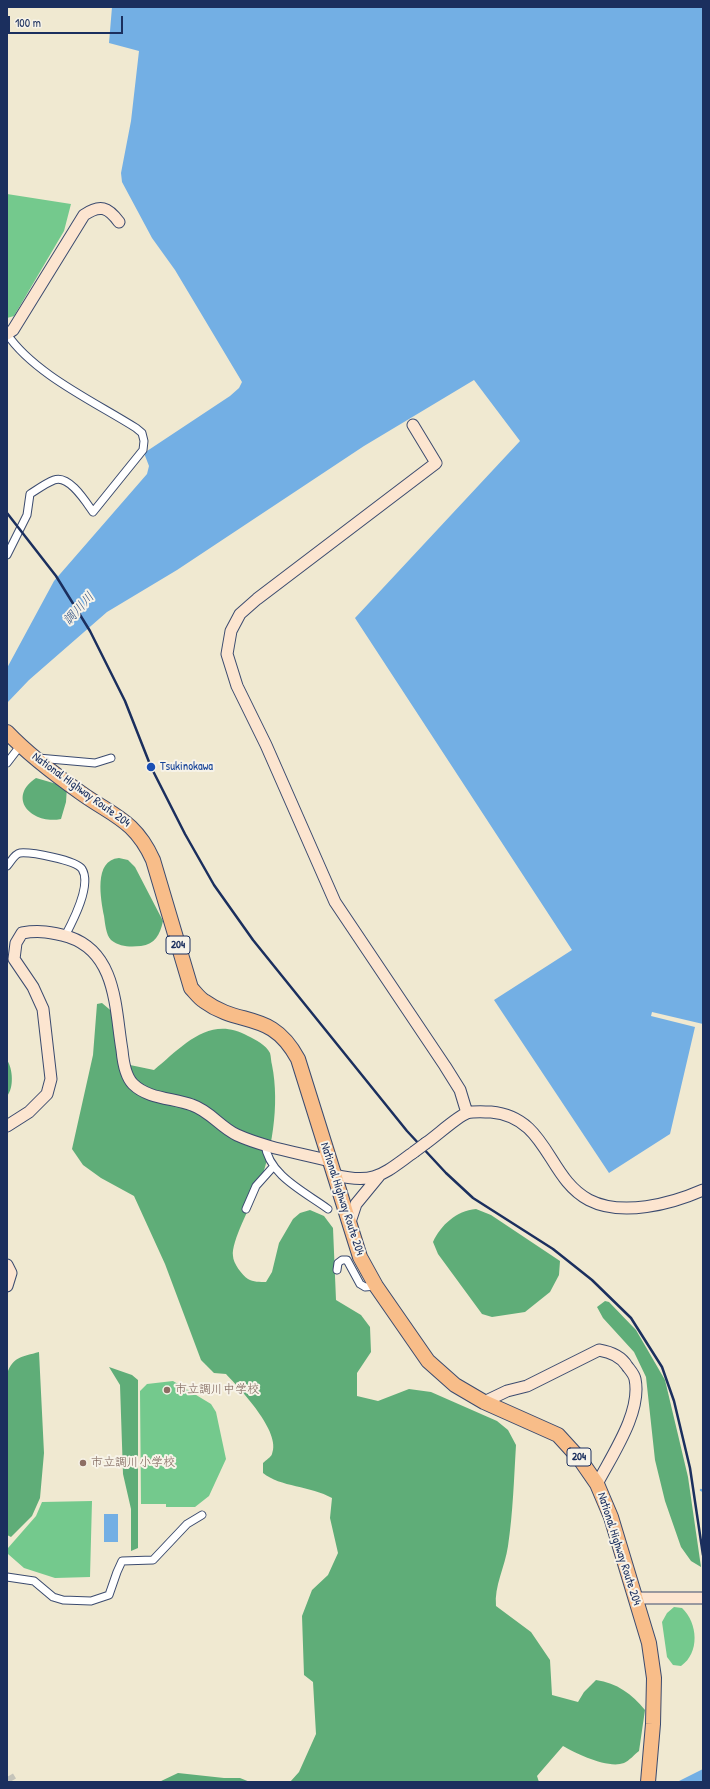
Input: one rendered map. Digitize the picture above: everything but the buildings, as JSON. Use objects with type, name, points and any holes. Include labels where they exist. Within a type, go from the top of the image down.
[{"type":"highway","name":"National Highway Route 204","points":[[7,732],[34,758],[84,795],[120,817],[133,828],[145,842],[153,860],[191,988],[203,1001],[218,1010],[263,1023],[276,1031],[290,1044],[298,1059],[360,1257],[376,1286],[428,1361],[455,1385],[484,1402],[558,1435],[579,1458],[597,1484],[611,1517],[649,1643],[654,1678],[653,1724],[647,1781]]},
{"type":"street","points":[[7,555],[27,515],[30,494],[56,479],[64,480],[73,486],[93,512],[140,455],[144,441],[142,433],[36,366],[16,348],[7,334],[13,330],[84,215],[92,210],[101,208],[113,213],[119,222]]},
{"type":"street","points":[[413,425],[436,462],[257,599],[240,614],[231,631],[226,654],[237,686],[266,745],[335,902],[460,1090],[466,1113]]},
{"type":"street","points":[[7,763],[20,746]]},
{"type":"street","points":[[34,758],[95,763],[111,758]]},
{"type":"street","points":[[7,866],[16,855],[24,854],[67,860],[77,863],[82,869],[84,877],[82,898],[65,936]]},
{"type":"street","points":[[7,1126],[29,1112],[47,1094],[51,1079],[43,1008],[33,987],[14,959],[16,943],[22,933],[39,930],[65,936],[82,942],[104,963],[112,987],[124,1068],[132,1084],[147,1094],[193,1105],[206,1112],[224,1128],[238,1135],[265,1144],[330,1161]]},
{"type":"street","points":[[349,1225],[356,1204],[379,1176],[426,1144],[466,1113],[503,1113],[520,1120],[530,1128],[574,1189],[589,1200],[604,1206],[636,1208],[664,1204],[703,1190]]},
{"type":"street","points":[[265,1144],[266,1152],[273,1167],[286,1179],[328,1209]]},
{"type":"street","points":[[246,1209],[256,1186],[273,1167]]},
{"type":"street","points":[[335,1175],[362,1180],[379,1176]]},
{"type":"street","points":[[337,1270],[338,1263],[342,1260],[347,1260],[360,1284],[365,1287],[376,1286]]},
{"type":"street","points":[[7,1265],[11,1274],[7,1286]]},
{"type":"street","points":[[484,1402],[507,1391],[527,1386],[599,1350],[611,1352],[626,1363],[635,1378],[636,1398],[632,1416],[597,1484]]},
{"type":"street","points":[[7,1577],[34,1581],[53,1597],[63,1600],[91,1601],[109,1595],[122,1561],[153,1560],[187,1524],[202,1515]]},
{"type":"street","points":[[636,1598],[700,1598]]},
{"type":"green space","points":[[7,194],[71,204],[64,231],[14,316],[7,318]]},
{"type":"green space","points":[[36,778],[67,787],[66,802],[61,819],[50,820],[41,818],[32,814],[26,808],[23,801],[23,794],[27,786]]},
{"type":"green space","points":[[119,858],[128,860],[135,867],[163,921],[156,938],[146,945],[122,945],[111,940],[107,932],[101,891],[102,873],[105,866],[111,860]]},
{"type":"green space","points":[[102,1003],[122,1020],[126,1035],[125,1052],[130,1065],[154,1070],[186,1043],[197,1036],[209,1031],[221,1029],[234,1030],[248,1036],[268,1050],[274,1080],[275,1112],[273,1129],[267,1161],[257,1191],[235,1242],[233,1259],[236,1265],[248,1279],[266,1282],[272,1272],[279,1243],[293,1219],[300,1213],[310,1210],[324,1216],[333,1228],[336,1300],[361,1315],[370,1327],[371,1352],[357,1373],[357,1396],[378,1401],[409,1389],[431,1392],[497,1421],[508,1430],[516,1445],[513,1496],[507,1554],[498,1584],[496,1606],[531,1632],[550,1660],[552,1695],[578,1702],[584,1692],[596,1680],[604,1681],[624,1690],[645,1710],[639,1751],[628,1761],[617,1764],[601,1762],[576,1753],[563,1746],[537,1776],[539,1782],[290,1782],[299,1772],[316,1734],[313,1682],[304,1675],[302,1616],[312,1590],[328,1575],[338,1553],[330,1518],[332,1498],[315,1491],[278,1481],[263,1473],[263,1463],[272,1454],[273,1445],[271,1434],[258,1411],[226,1374],[214,1373],[201,1360],[165,1264],[134,1196],[101,1178],[83,1165],[72,1149],[93,1055],[97,1004]]},
{"type":"green space","points":[[7,1060],[11,1068],[12,1083],[7,1096]]},
{"type":"green space","points":[[476,1209],[491,1215],[560,1261],[559,1275],[550,1292],[525,1312],[492,1317],[482,1314],[438,1254],[433,1242],[440,1230],[456,1216],[469,1210]]},
{"type":"green space","points":[[605,1301],[609,1302],[636,1330],[665,1380],[688,1477],[701,1567],[691,1561],[681,1547],[665,1501],[655,1460],[646,1377],[634,1352],[603,1318],[597,1307]]},
{"type":"green space","points":[[39,1352],[44,1453],[40,1498],[32,1516],[11,1537],[7,1535],[7,1374],[9,1368],[15,1360],[23,1356]]},
{"type":"green space","points":[[109,1367],[132,1375],[138,1380],[138,1548],[131,1551],[131,1509],[123,1474],[120,1385]]},
{"type":"green space","points":[[173,1381],[211,1404],[216,1412],[226,1459],[209,1496],[195,1507],[166,1507],[166,1504],[141,1504],[140,1391],[147,1384]]},
{"type":"green space","points":[[92,1501],[90,1577],[55,1578],[24,1568],[8,1554],[8,1548],[36,1516],[42,1502]]},
{"type":"green space","points":[[674,1607],[682,1608],[687,1614],[694,1630],[695,1638],[691,1654],[681,1666],[673,1665],[667,1657],[662,1622],[667,1613]]},
{"type":"green space","points":[[178,1773],[224,1778],[240,1778],[250,1782],[159,1782]]},
{"type":"water","name":"調川川","points":[[112,7],[703,7],[703,1024],[652,1012],[651,1016],[695,1027],[670,1134],[609,1173],[494,1000],[572,950],[355,618],[520,441],[474,380],[364,446],[177,570],[107,612],[29,680],[7,703],[7,668],[54,581],[147,474],[149,466],[144,453],[230,396],[239,388],[242,382],[175,270],[152,238],[122,182],[121,173],[131,121],[139,51],[109,43]]},
{"type":"water","points":[[104,1514],[118,1514],[118,1542],[104,1542]]},
{"type":"water","points":[[703,1769],[703,1782],[677,1782]]},
{"type":"tunnel","points":[[7,1777],[10,1782]]},
{"type":"railway","points":[[7,513],[56,576],[90,631],[125,701],[151,767],[185,834],[214,885],[253,940],[407,1131],[446,1173],[473,1198],[553,1249],[592,1280],[631,1318],[662,1367],[674,1401],[690,1468],[703,1555]]},
{"type":"place","name":"Tsukinokawa","points":[[151,767]]},
{"type":"place","name":"市立調川中学校","points":[[167,1390]]},
{"type":"place","name":"市立調川小学校","points":[[83,1463]]}]
